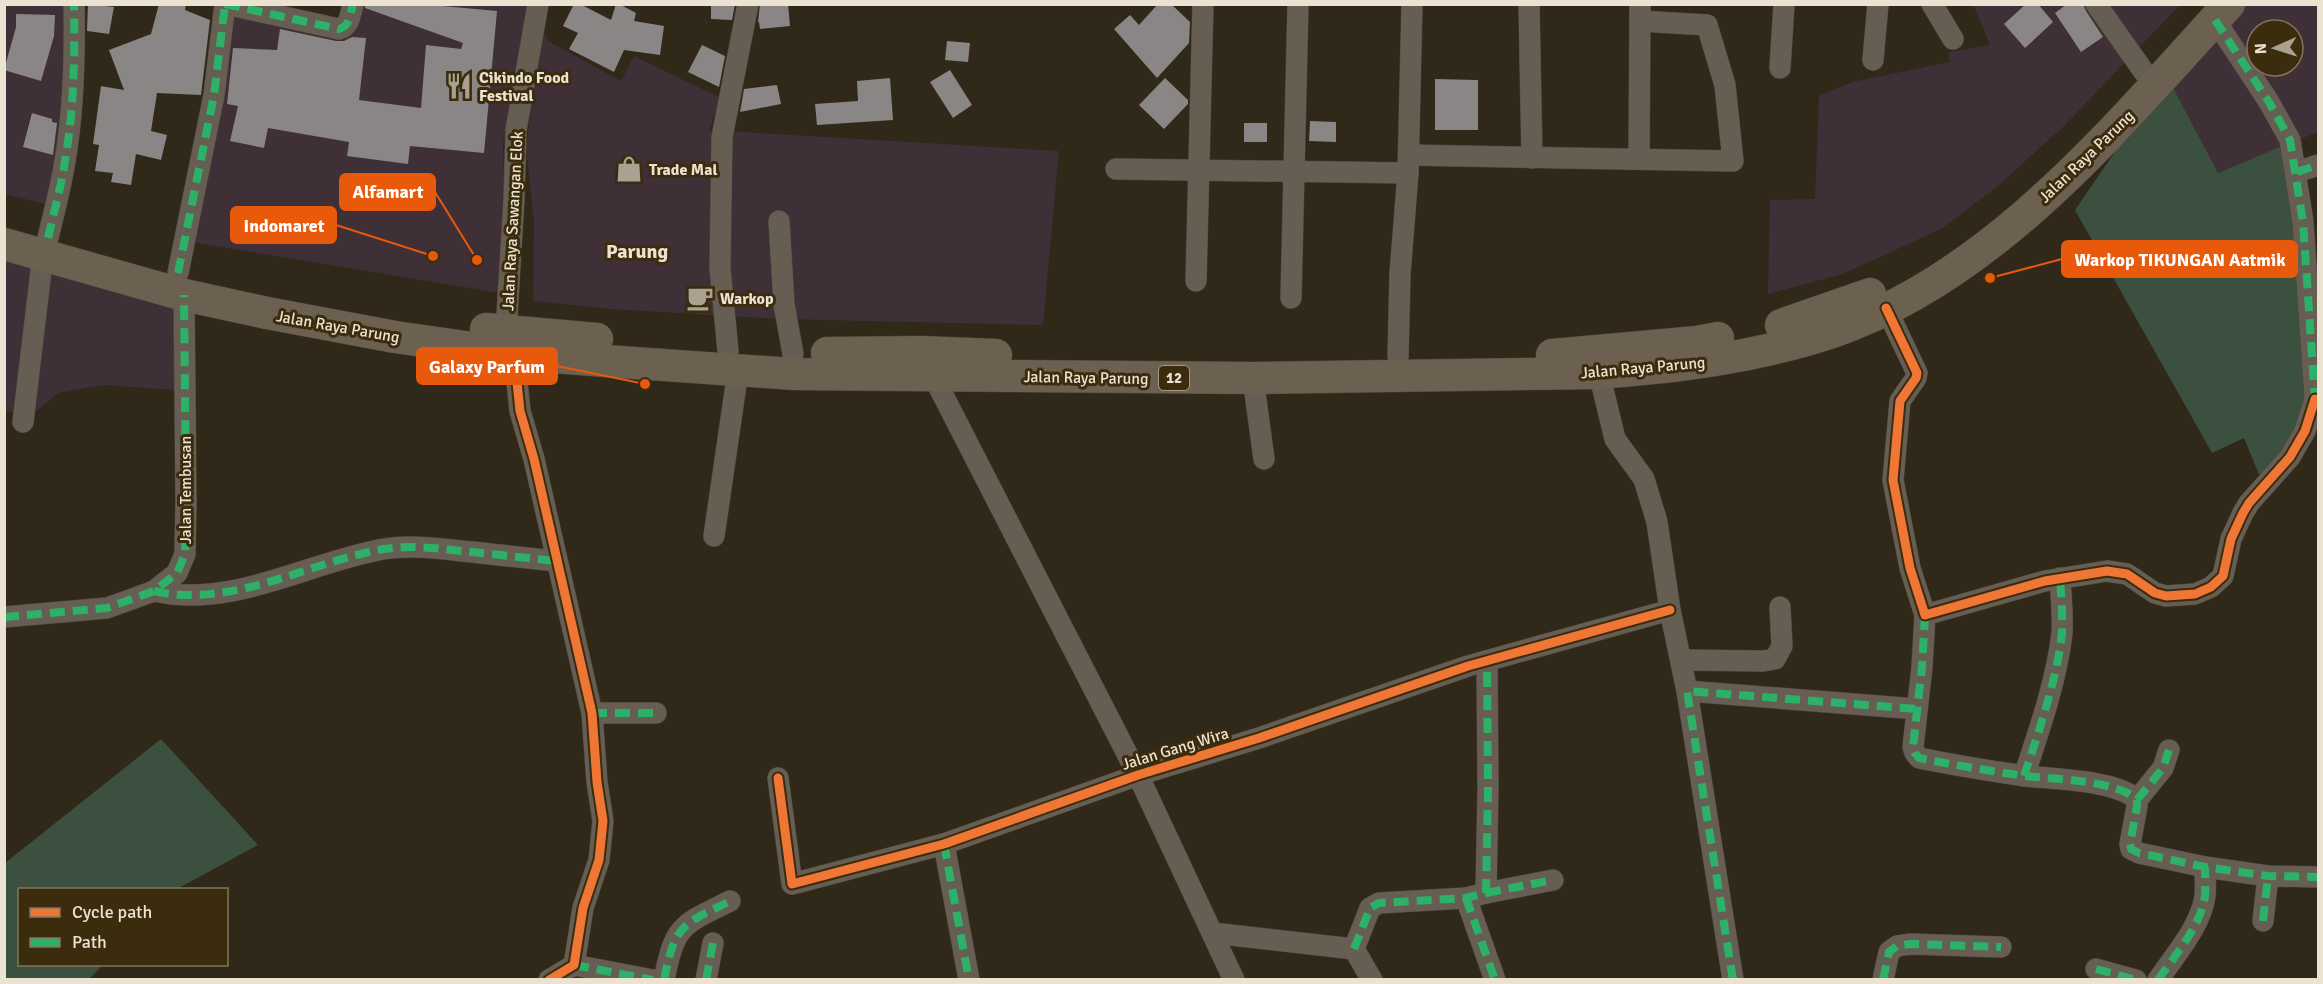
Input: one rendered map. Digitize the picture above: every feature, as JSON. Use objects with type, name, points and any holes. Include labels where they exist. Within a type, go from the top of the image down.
[{"type":"highway","name":"Jalan Raya Parung","points":[[4,226],[45,246],[181,284],[267,313],[395,337],[510,343],[733,362],[794,374],[926,363],[1089,359],[1256,360],[1554,355],[1648,358],[1745,355],[1789,345],[1836,330],[1886,308],[1941,279],[1980,252],[2073,170],[2136,107],[2216,10]]},
{"type":"highway","name":"Jalan Raya Parung","points":[[733,362],[793,354],[926,363],[1253,378],[1599,373],[1697,342],[1788,324],[1900,283],[1956,250],[1995,221],[2088,131],[2144,72],[2216,10]]},
{"type":"highway","name":"Jalan Raya Parung","points":[[4,244],[45,246]]},
{"type":"street","points":[[23,422],[45,246],[65,162],[70,125],[75,55],[74,4]]},
{"type":"street","points":[[225,4],[339,29],[348,22],[353,4]]},
{"type":"street","name":"Jalan Tembusan","points":[[4,617],[107,608],[154,591],[177,573],[185,554],[181,284],[213,94],[225,4]]},
{"type":"street","name":"Jalan Raya Sawangan Elok","points":[[538,4],[516,130],[510,343],[520,411],[534,459],[592,712],[603,833],[599,860],[584,908],[574,965]]},
{"type":"street","points":[[714,536],[733,362],[720,268],[722,137],[748,4]]},
{"type":"street","points":[[1196,281],[1203,4]]},
{"type":"street","points":[[1291,298],[1298,4]]},
{"type":"street","points":[[1398,357],[1400,274],[1408,164],[1412,4]]},
{"type":"street","points":[[1529,4],[1532,158]]},
{"type":"street","points":[[1779,68],[1784,4]]},
{"type":"street","points":[[1873,60],[1878,4]]},
{"type":"street","points":[[1932,4],[1953,39]]},
{"type":"street","points":[[2096,4],[2144,72]]},
{"type":"street","points":[[1925,615],[2060,578],[2107,571],[2122,573],[2155,593],[2166,596],[2195,594],[2211,587],[2223,576],[2231,539],[2249,503],[2290,457],[2305,431],[2317,398],[2303,222],[2290,140],[2216,10]]},
{"type":"street","points":[[1116,169],[1294,171],[1532,158],[1733,161],[1725,85],[1707,25],[1640,13],[1639,159]]},
{"type":"street","points":[[2296,172],[2319,165]]},
{"type":"street","points":[[779,221],[784,304],[793,354]]},
{"type":"street","points":[[1886,308],[1917,373],[1900,401],[1893,480],[1910,568],[1925,615],[1913,747],[1915,753],[1919,758],[2025,776],[2098,784],[2132,796],[2137,800]]},
{"type":"street","name":"Jalan Gang Wira","points":[[926,363],[1138,775],[1234,980]]},
{"type":"street","points":[[1599,373],[1615,439],[1644,479],[1662,546],[1670,610],[1682,660],[1733,980]]},
{"type":"street","points":[[1253,378],[1264,459]]},
{"type":"street","points":[[154,591],[176,596],[221,593],[254,586],[341,559],[387,549],[427,548],[557,561]]},
{"type":"street","points":[[2025,776],[2044,713],[2060,645],[2063,615],[2060,578]]},
{"type":"street","points":[[1682,660],[1763,661],[1774,659],[1782,646],[1780,607]]},
{"type":"street","name":"Jalan Gang Wira","points":[[778,778],[792,884],[944,844],[1138,775],[1259,738],[1396,689],[1670,610]]},
{"type":"street","points":[[1487,661],[1488,790],[1476,896],[1494,980]]},
{"type":"street","points":[[1687,691],[1917,709]]},
{"type":"street","points":[[592,712],[656,713]]},
{"type":"street","points":[[2169,750],[2163,768],[2137,800],[2130,839],[2131,849],[2139,853],[2205,867],[2268,876],[2319,877]]},
{"type":"street","points":[[944,844],[969,980]]},
{"type":"street","points":[[2158,980],[2193,929],[2199,915],[2205,897],[2205,867]]},
{"type":"street","points":[[2263,921],[2268,876]]},
{"type":"street","points":[[1354,949],[1370,908],[1379,903],[1476,896],[1553,880]]},
{"type":"street","points":[[664,980],[670,950],[677,934],[692,920],[730,901]]},
{"type":"street","points":[[1213,933],[1354,949]]},
{"type":"street","points":[[706,980],[713,943]]},
{"type":"street","points":[[1883,980],[1889,952],[1897,946],[1910,944],[2001,947]]},
{"type":"street","points":[[1354,949],[1372,980]]},
{"type":"street","points":[[549,980],[574,965],[653,980]]},
{"type":"street","points":[[2096,969],[2136,980]]},
{"type":"shaded area","points":[[5,5],[67,5],[70,116],[49,205],[5,194]]},
{"type":"shaded area","points":[[358,5],[528,5],[503,144],[506,294],[185,241],[228,10],[341,34]]},
{"type":"shaded area","points":[[1975,5],[2180,5],[2063,127],[1999,185],[1941,229],[1843,274],[1768,294],[1770,200],[1815,199],[1819,96],[1852,82],[1950,62],[1948,52],[1990,45]]},
{"type":"shaded area","points":[[2232,5],[2318,5],[2318,132],[2218,173],[2167,76]]},
{"type":"shaded area","points":[[541,26],[548,41],[621,81],[634,56],[721,98],[709,130],[1059,151],[1043,325],[781,319],[610,309],[533,301],[534,222],[526,149]]},
{"type":"shaded area","points":[[4,247],[184,297],[188,391],[104,385],[58,393],[33,414],[5,411]]},
{"type":"green space","points":[[2167,76],[2218,173],[2287,144],[2318,403],[2265,489],[2244,438],[2212,453],[2075,210]]},
{"type":"green space","points":[[161,739],[258,845],[179,888],[18,888],[18,966],[102,966],[89,979],[5,979],[5,863]]},
{"type":"building","points":[[88,4],[114,7],[109,34],[87,31]]},
{"type":"building","points":[[159,4],[186,4],[185,10],[210,20],[201,95],[157,93],[151,131],[167,135],[161,160],[136,154],[131,185],[111,182],[113,173],[95,171],[99,145],[93,144],[101,86],[124,90],[109,50],[151,34]]},
{"type":"building","points":[[365,4],[421,4],[497,11],[484,153],[410,146],[408,164],[347,156],[349,142],[268,128],[264,148],[230,141],[238,106],[227,104],[233,48],[277,50],[280,29],[336,41],[344,41],[352,37],[366,38],[359,100],[421,108],[426,45],[461,49],[463,43],[365,8]]},
{"type":"building","points":[[574,4],[580,4],[611,20],[616,4],[619,4],[636,13],[634,21],[664,26],[660,55],[624,50],[614,72],[569,49],[578,33],[563,26]]},
{"type":"building","points":[[711,4],[735,4],[732,20],[711,19]]},
{"type":"building","points":[[760,4],[788,4],[790,26],[760,29],[758,22]]},
{"type":"building","points":[[1158,4],[1171,4],[1190,22],[1189,43],[1157,78],[1114,29],[1130,15],[1139,25]]},
{"type":"building","points":[[2026,4],[2038,4],[2053,22],[2025,48],[2004,24]]},
{"type":"building","points":[[2067,4],[2083,4],[2103,37],[2081,52],[2055,13]]},
{"type":"building","points":[[16,14],[55,15],[54,36],[41,81],[4,70],[16,27]]},
{"type":"building","points":[[947,41],[970,43],[968,62],[945,60]]},
{"type":"building","points":[[702,45],[725,56],[719,87],[688,72]]},
{"type":"building","points":[[950,70],[972,105],[953,118],[930,82]]},
{"type":"building","points":[[890,78],[893,120],[817,125],[815,104],[858,101],[857,81]]},
{"type":"building","points":[[1165,78],[1188,100],[1188,104],[1164,129],[1139,105]]},
{"type":"building","points":[[1435,79],[1478,80],[1478,130],[1435,130]]},
{"type":"building","points":[[777,85],[781,104],[740,112],[744,89]]},
{"type":"building","points":[[32,113],[52,119],[52,122],[57,123],[53,155],[23,147]]},
{"type":"building","points":[[1310,121],[1336,122],[1336,142],[1309,141]]},
{"type":"building","points":[[1244,123],[1267,123],[1267,142],[1244,142]]},
{"type":"marked path","points":[[48,238],[68,141],[74,63],[74,4]]},
{"type":"marked path","points":[[225,4],[339,29],[347,23],[353,4]]},
{"type":"marked path","points":[[178,273],[214,95],[225,4]]},
{"type":"marked path","points":[[2215,20],[2269,102],[2290,140],[2303,222],[2315,399],[2318,398]]},
{"type":"marked path","points":[[2297,172],[2318,165]]},
{"type":"marked path","points":[[4,617],[107,608],[154,591],[177,573],[185,554],[184,295]]},
{"type":"marked path","points":[[154,591],[183,595],[213,594],[241,589],[356,555],[394,548],[433,548],[557,561]]},
{"type":"marked path","points":[[2024,776],[2047,705],[2060,651],[2062,633],[2060,578]]},
{"type":"marked path","points":[[1925,615],[1913,747],[1919,758],[2025,776],[2100,784],[2128,793],[2137,800],[2130,844],[2131,849],[2139,853],[2205,867],[2268,876],[2318,877]]},
{"type":"marked path","points":[[1354,949],[1370,908],[1379,903],[1466,898],[1486,893],[1487,661]]},
{"type":"marked path","points":[[1733,980],[1687,691],[1917,709]]},
{"type":"marked path","points":[[592,713],[656,713]]},
{"type":"marked path","points":[[2137,800],[2163,768],[2169,750]]},
{"type":"marked path","points":[[944,844],[969,980]]},
{"type":"marked path","points":[[2158,980],[2193,929],[2203,907],[2205,867]]},
{"type":"marked path","points":[[2263,921],[2268,876]]},
{"type":"marked path","points":[[1486,893],[1553,880]]},
{"type":"marked path","points":[[1466,898],[1495,980]]},
{"type":"marked path","points":[[664,980],[672,947],[683,929],[701,916],[730,901]]},
{"type":"marked path","points":[[706,980],[713,943]]},
{"type":"marked path","points":[[1883,980],[1889,952],[1897,946],[1910,944],[2001,947]]},
{"type":"marked path","points":[[574,965],[653,980]]},
{"type":"marked path","points":[[2096,969],[2136,980]]},
{"type":"cycle path","points":[[1886,308],[1917,373],[1900,401],[1893,480],[1910,568],[1925,615],[2045,581],[2107,571],[2127,574],[2155,593],[2166,596],[2195,594],[2211,587],[2223,576],[2231,539],[2243,513],[2249,503],[2290,457],[2305,431],[2315,399]]},
{"type":"cycle path","points":[[514,354],[520,411],[534,459],[592,713],[597,782],[603,821],[599,860],[583,908],[574,965],[549,980]]},
{"type":"cycle path","points":[[778,778],[792,884],[944,844],[1138,775],[1259,738],[1468,666],[1670,610]]},
{"type":"place","name":"Cikindo Food Festival","points":[[459,86]]},
{"type":"place","name":"Trade Mal","points":[[629,169]]},
{"type":"place","name":"Indomaret","points":[[433,256]]},
{"type":"place","name":"Alfamart","points":[[477,260]]},
{"type":"place","name":"Warkop TIKUNGAN Aatmik","points":[[1990,278]]},
{"type":"place","name":"Warkop","points":[[700,298]]},
{"type":"place","name":"Galaxy Parfum","points":[[645,384]]},
{"type":"district","name":"Parung","points":[[637,251]]}]
